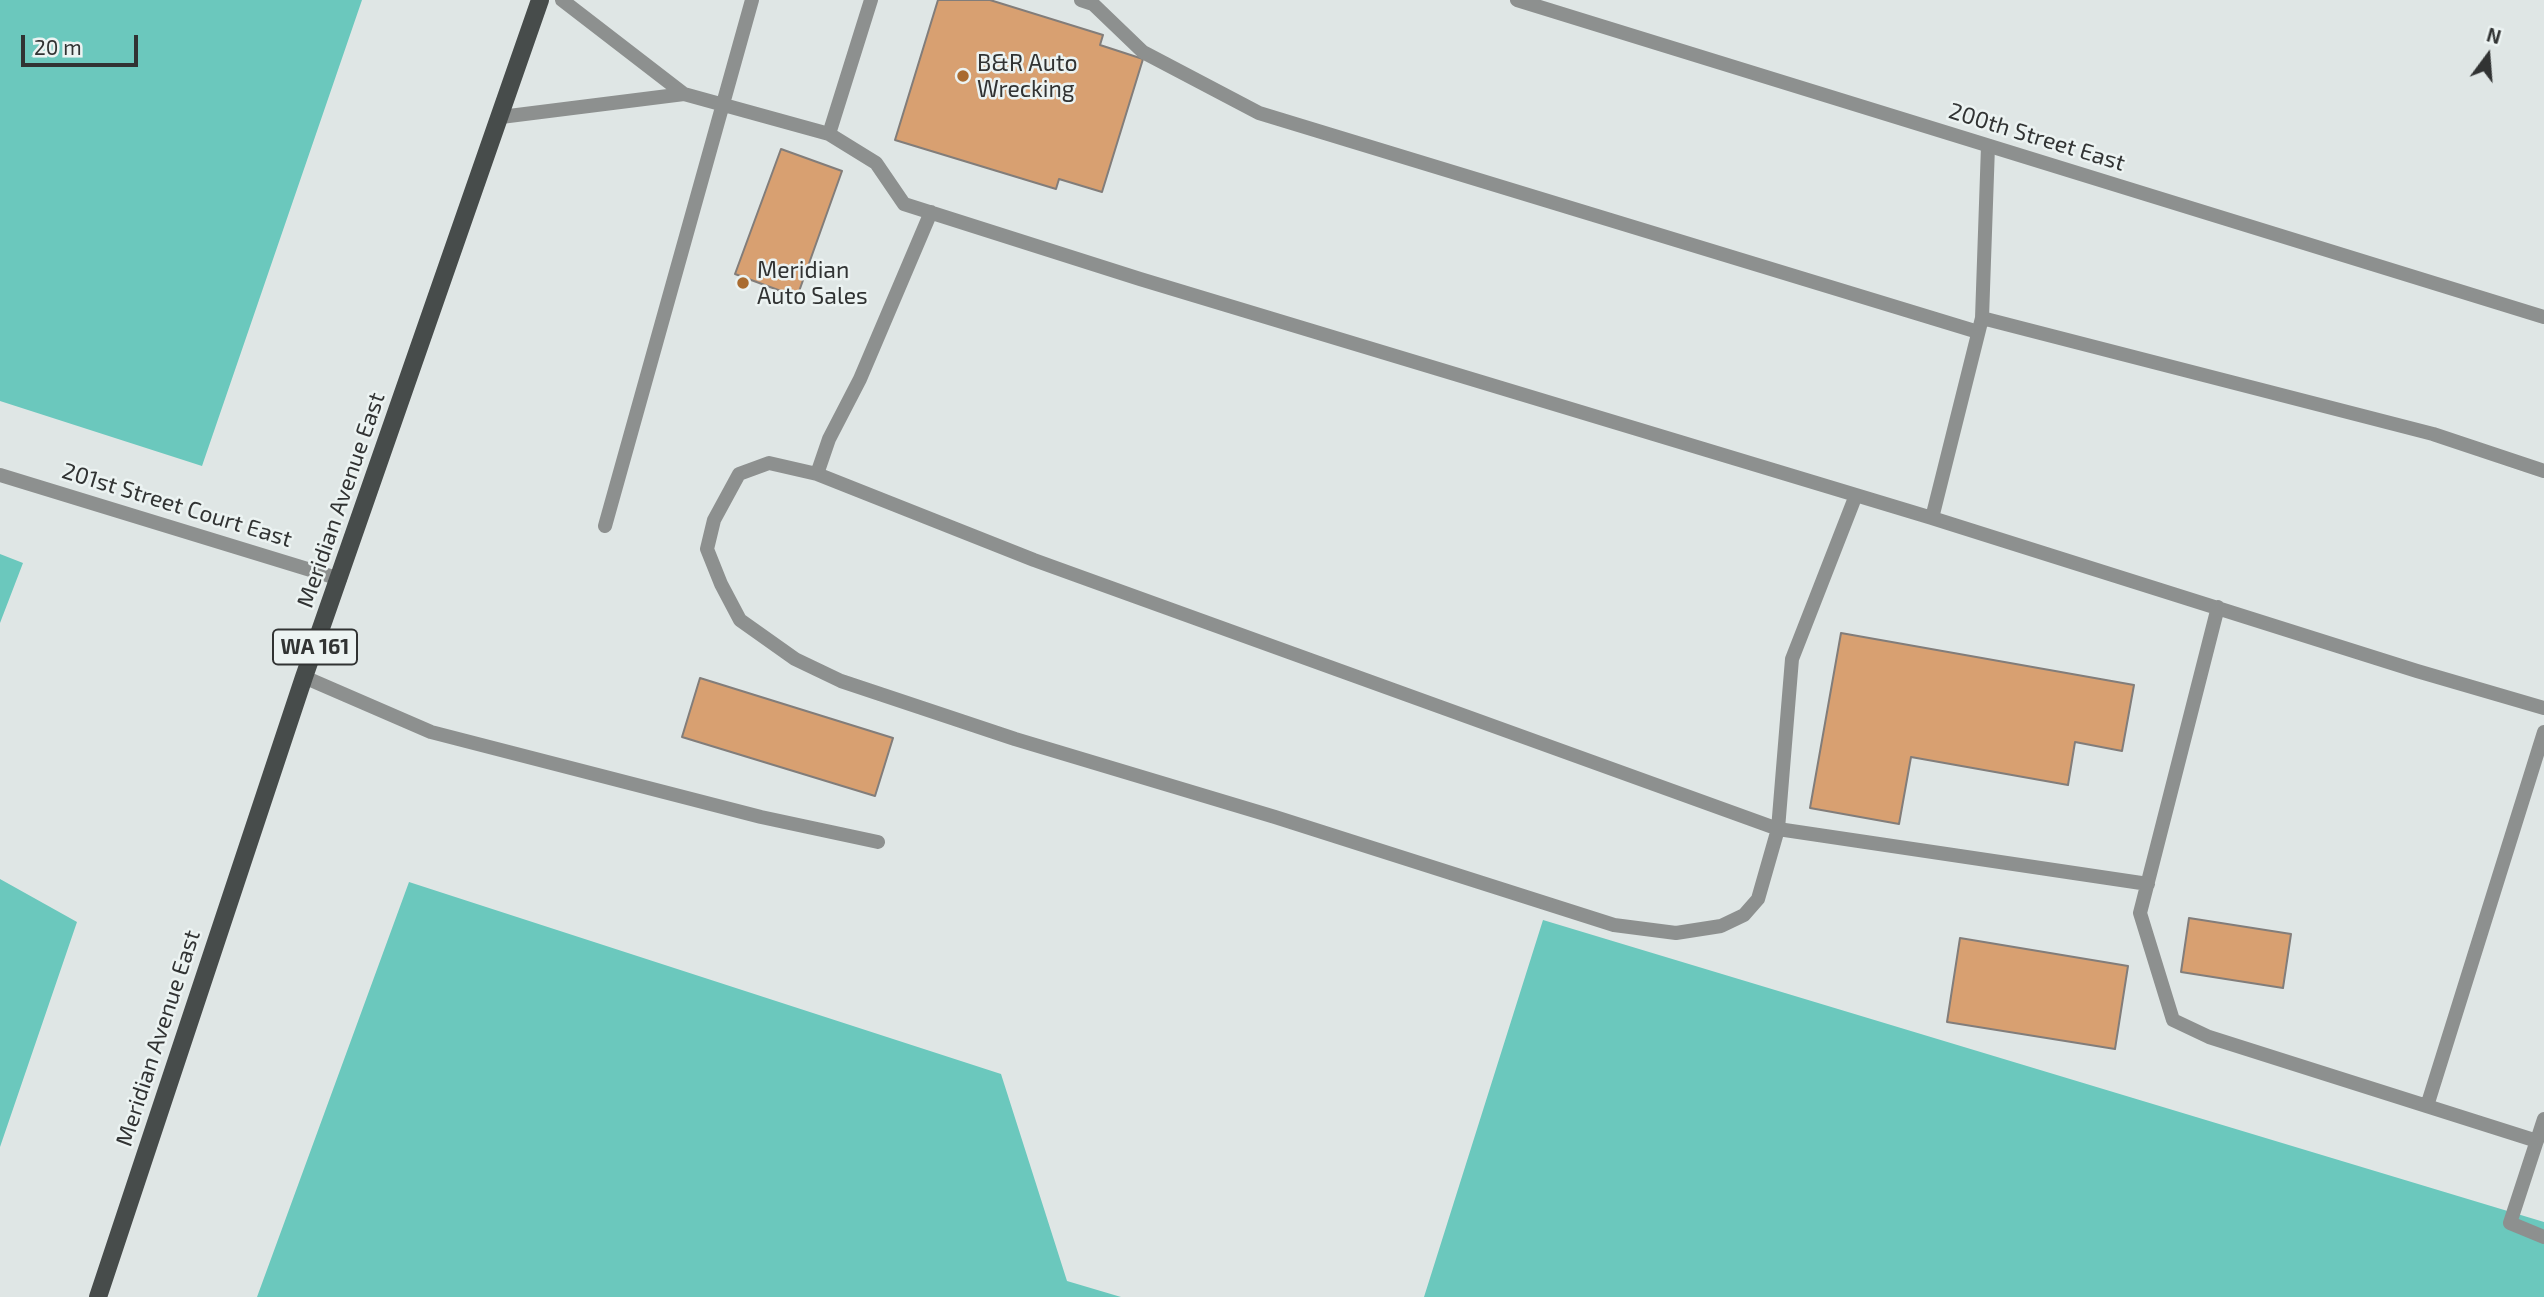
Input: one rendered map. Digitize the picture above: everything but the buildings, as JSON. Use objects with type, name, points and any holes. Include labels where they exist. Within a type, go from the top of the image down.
[{"type":"main road","name":"Meridian Avenue East","points":[[98,1297],[304,677],[540,0]]},
{"type":"street","points":[[562,0],[684,94]]},
{"type":"street","points":[[605,526],[752,0]]},
{"type":"street","points":[[829,134],[871,0]]},
{"type":"street","points":[[1081,0],[1093,4],[1143,52],[1259,113],[1980,325],[2433,434],[2544,471]]},
{"type":"street","name":"200th Street East","points":[[1517,0],[2544,317]]},
{"type":"street","points":[[501,117],[684,94],[829,134],[876,163],[904,204],[1140,279],[1857,495],[2417,671],[2544,708]]},
{"type":"street","points":[[1932,518],[1980,325],[1988,146]]},
{"type":"street","points":[[817,474],[829,439],[860,379],[931,212]]},
{"type":"street","points":[[1857,495],[1792,659],[1778,830],[1758,899],[1744,915],[1721,926],[1676,933],[1614,925],[1275,817],[1015,739],[841,681],[796,659],[740,620],[707,550],[714,520],[739,474],[769,463],[817,474],[1034,560],[1778,830],[2148,884]]},
{"type":"street","name":"201st Street Court East","points":[[0,475],[340,579]]},
{"type":"street","points":[[2218,607],[2140,913],[2173,1020],[2209,1037],[2537,1141]]},
{"type":"street","points":[[304,677],[430,732],[761,817],[878,842]]},
{"type":"street","points":[[2427,1106],[2544,732]]},
{"type":"street","points":[[2544,1119],[2510,1223],[2544,1237]]},
{"type":"shaded area","points":[[0,0],[362,0],[202,466],[0,401]]},
{"type":"shaded area","points":[[0,554],[23,563],[0,623]]},
{"type":"shaded area","points":[[0,879],[77,922],[0,1147]]},
{"type":"shaded area","points":[[409,882],[1001,1074],[1067,1281],[1121,1297],[257,1297]]},
{"type":"shaded area","points":[[1543,920],[2544,1222],[2544,1297],[1424,1297]]},
{"type":"place","name":"B&R Auto Wrecking","points":[[963,76]]},
{"type":"place","name":"Meridian Auto Sales","points":[[743,283]]}]
